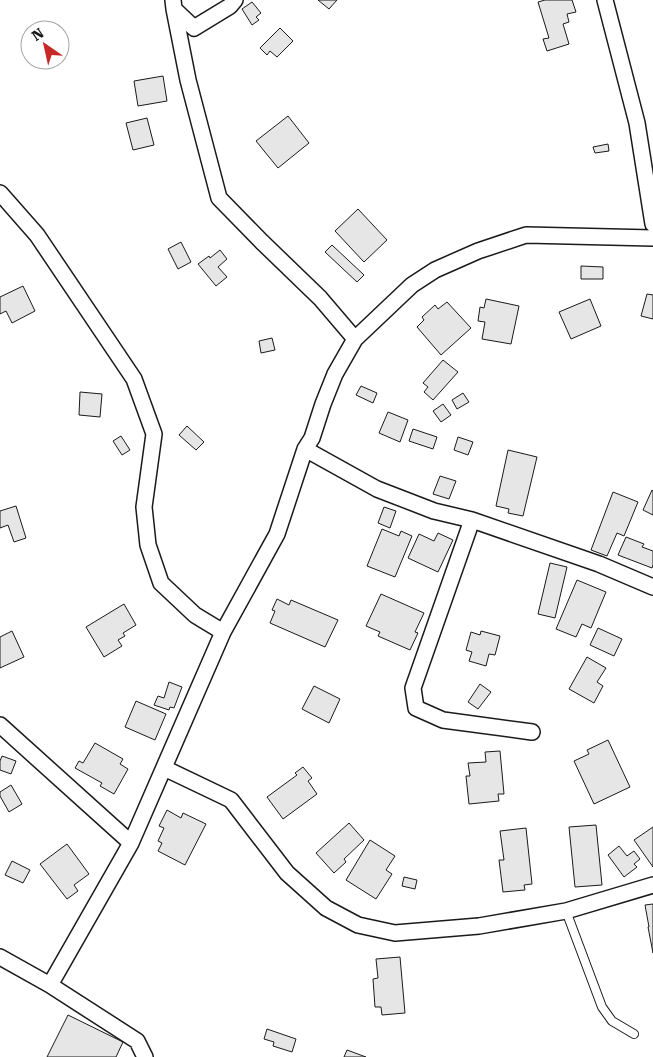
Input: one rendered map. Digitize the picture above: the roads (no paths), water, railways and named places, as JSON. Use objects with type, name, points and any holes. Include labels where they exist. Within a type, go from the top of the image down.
[{"type":"street","points":[[174,5],[194,28],[230,6],[235,0]]},
{"type":"street","points":[[605,0],[637,123],[653,224]]},
{"type":"street","points":[[174,5],[188,80],[219,198],[320,298],[355,339]]},
{"type":"street","points":[[0,193],[37,235],[134,379],[154,434],[144,507],[148,545],[158,575],[161,583],[195,614],[223,632]]},
{"type":"street","points":[[50,985],[131,843],[223,632],[277,534],[305,449],[312,438],[335,374],[355,339],[412,285],[435,270],[478,251],[526,235],[653,238]]},
{"type":"street","points":[[305,449],[377,489],[434,511],[472,520],[599,564],[653,587]]},
{"type":"street","points":[[472,520],[413,688],[416,708],[443,720],[532,732]]},
{"type":"street","points":[[0,725],[131,843]]},
{"type":"street","points":[[164,768],[231,800],[287,874],[326,908],[358,925],[395,933],[479,926],[566,911],[653,885]]},
{"type":"street","points":[[0,957],[50,985],[137,1041],[145,1057]]},
{"type":"lane","points":[[566,911],[602,1007],[612,1021],[634,1034]]}]
